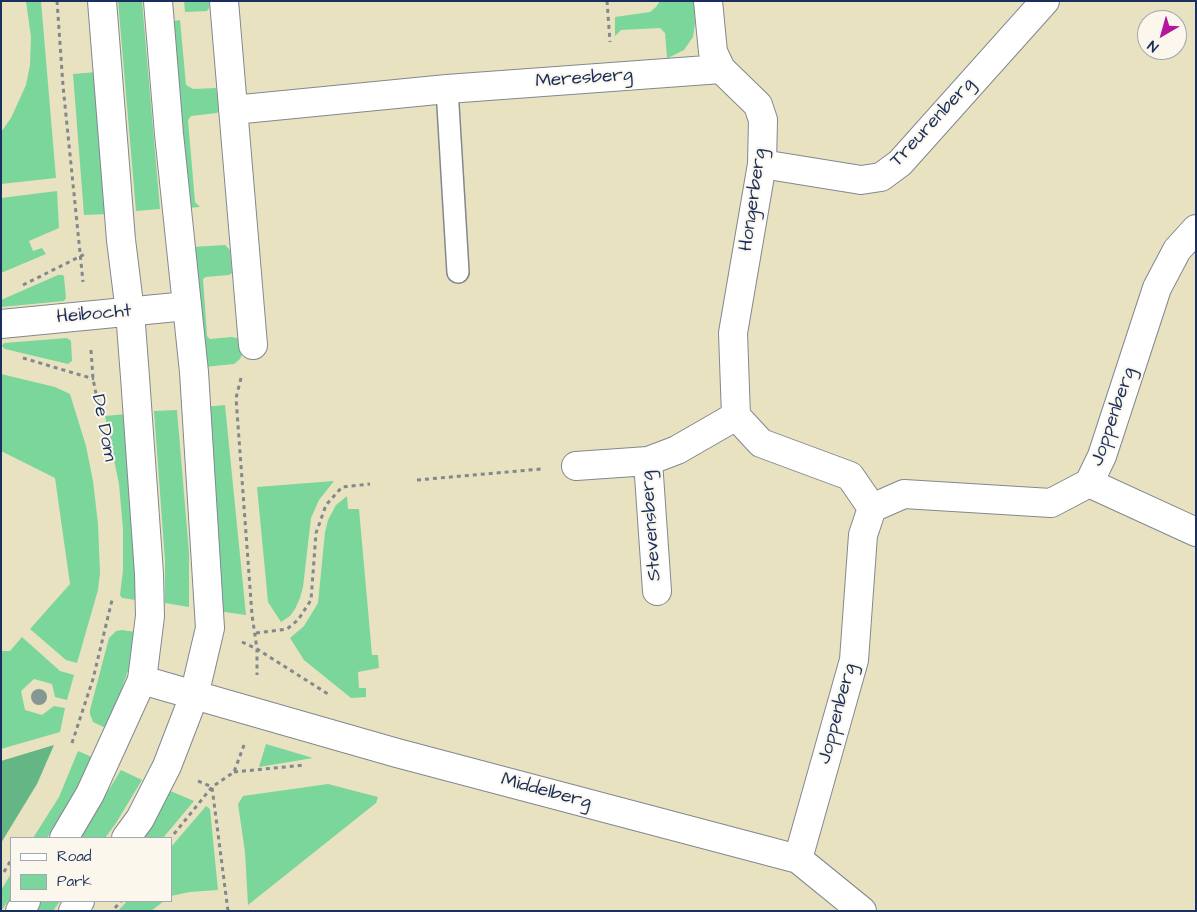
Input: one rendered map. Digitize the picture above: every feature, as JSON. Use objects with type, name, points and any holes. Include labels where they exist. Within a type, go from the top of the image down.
[{"type":"street","name":"De Dom","points":[[65,837],[90,794],[142,680],[150,616],[149,574],[130,312],[120,230],[102,1]]},
{"type":"street","points":[[127,837],[140,819],[166,766],[205,699],[210,628],[194,372],[169,134],[158,1]]},
{"type":"street","points":[[224,1],[253,345]]},
{"type":"street","name":"Hongerberg","points":[[708,1],[713,52],[721,69],[758,105],[763,120],[762,164],[733,333],[736,416]]},
{"type":"street","name":"Treurenberg","points":[[762,164],[861,180],[881,177],[900,163],[1044,1]]},
{"type":"street","name":"Meresberg","points":[[233,110],[447,90],[721,69]]},
{"type":"street","name":"Joppenberg","points":[[798,859],[854,660],[863,535],[872,508],[904,494],[1051,504],[1089,483],[1102,456],[1157,288],[1177,250],[1196,230]]},
{"type":"street","name":"Heibocht","points":[[1,324],[187,306]]},
{"type":"street","points":[[736,416],[760,443],[850,476],[872,508]]},
{"type":"street","name":"Stevensberg","points":[[576,466],[648,461],[677,450],[736,416]]},
{"type":"street","name":"Stevensberg","points":[[648,461],[657,591]]},
{"type":"street","points":[[1089,483],[1196,532]]},
{"type":"street","points":[[142,680],[205,699]]},
{"type":"street","name":"Middelberg","points":[[205,699],[397,753],[798,859],[862,911]]},
{"type":"lane","points":[[447,90],[458,272]]},
{"type":"path","name":"De Dom","points":[[57,1],[79,256],[88,316],[93,378],[100,415]]},
{"type":"path","points":[[417,480],[576,466]]},
{"type":"path","points":[[256,633],[287,629],[298,620],[311,600],[316,533],[326,505],[342,487],[370,484]]},
{"type":"path","points":[[72,745],[111,611],[113,594]]},
{"type":"path","points":[[210,628],[257,649],[330,696]]},
{"type":"path","points":[[212,787],[228,911]]},
{"type":"path","points":[[1,876],[10,862]]},
{"type":"green space","points":[[26,1],[41,1],[56,178],[1,184],[1,132],[11,118],[26,85],[30,65],[31,37]]},
{"type":"green space","points":[[118,1],[142,1],[160,209],[136,211]]},
{"type":"green space","points":[[184,1],[209,1],[209,8],[207,11],[185,12]]},
{"type":"green space","points":[[660,1],[694,1],[695,24],[693,37],[684,50],[667,58],[665,33],[660,28],[621,30],[615,36],[615,17],[650,12]]},
{"type":"green space","points":[[180,20],[186,85],[193,89],[216,88],[219,110],[217,113],[191,116],[188,120],[195,202],[200,207],[187,208],[171,26],[174,26],[174,21]]},
{"type":"green space","points":[[97,72],[108,214],[84,215],[73,74]]},
{"type":"green space","points":[[57,191],[59,228],[29,241],[33,251],[42,248],[46,254],[1,273],[1,198]]},
{"type":"green space","points":[[225,245],[230,250],[232,273],[203,279],[207,336],[210,339],[232,337],[242,340],[243,352],[240,359],[234,364],[204,367],[193,247]]},
{"type":"green space","points":[[58,275],[63,275],[64,277],[66,298],[64,301],[1,307],[1,300]]},
{"type":"green space","points":[[67,338],[71,341],[72,361],[68,364],[5,349],[2,346],[4,343]]},
{"type":"green space","points":[[1,374],[55,387],[70,394],[86,446],[93,481],[98,524],[100,573],[98,590],[77,663],[66,660],[30,629],[70,584],[55,478],[1,451]]},
{"type":"green space","points":[[225,405],[246,615],[217,611],[204,407]]},
{"type":"green space","points":[[177,410],[189,553],[189,607],[165,603],[165,561],[154,411]]},
{"type":"green space","points":[[126,414],[138,598],[136,600],[122,598],[120,595],[123,570],[123,529],[119,484],[105,416]]},
{"type":"green space","points":[[334,481],[319,500],[311,518],[300,598],[290,616],[281,622],[268,602],[257,487]]},
{"type":"green space","points":[[347,496],[348,509],[359,509],[372,655],[378,655],[379,668],[358,672],[359,688],[366,688],[366,697],[351,698],[304,660],[290,638],[304,626],[318,603],[325,532],[328,520],[336,505]]},
{"type":"green space","points":[[116,631],[136,632],[132,659],[108,729],[93,722],[90,710],[109,638]]},
{"type":"green space","points":[[22,637],[60,671],[74,675],[67,700],[55,697],[52,684],[34,679],[21,691],[25,710],[42,715],[54,706],[65,708],[60,732],[1,749],[1,651],[10,651]]},
{"type":"green space","points":[[266,744],[313,758],[259,767]]},
{"type":"green space","points":[[54,745],[37,784],[1,843],[1,761]]},
{"type":"green space","points":[[78,751],[94,758],[48,837],[34,837],[59,797]]},
{"type":"green space","points":[[121,770],[142,780],[106,837],[80,837]]},
{"type":"green space","points":[[328,784],[378,797],[376,803],[248,905],[245,852],[238,804],[243,796]]},
{"type":"green space","points":[[168,790],[194,801],[164,837],[140,837]]},
{"type":"green space","points":[[206,806],[210,809],[218,890],[190,892],[172,896],[172,846]]},
{"type":"green space","points":[[10,876],[10,898],[1,911],[1,890]]},
{"type":"green space","points":[[40,902],[59,902],[53,911],[35,911]]},
{"type":"green space","points":[[126,902],[163,902],[151,911],[118,911]]}]
